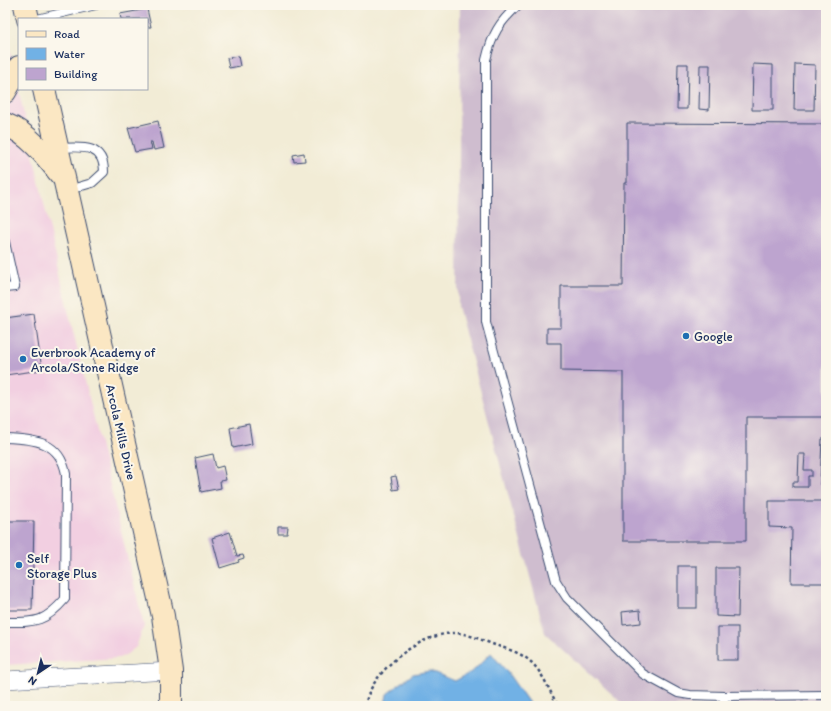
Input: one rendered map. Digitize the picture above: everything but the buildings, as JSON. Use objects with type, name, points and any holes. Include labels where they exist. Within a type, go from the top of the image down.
[{"type":"street","points":[[25,5],[28,18]]},
{"type":"street","points":[[5,92],[18,69]]},
{"type":"street","name":"Arcola Mills Drive","points":[[44,90],[163,616],[170,671],[171,706]]},
{"type":"street","points":[[5,124],[12,127],[37,147],[65,184]]},
{"type":"street","points":[[5,680],[170,671]]},
{"type":"lane","points":[[41,18],[96,5]]},
{"type":"lane","points":[[518,5],[497,27],[490,44],[486,60],[486,322],[556,581],[567,598],[643,674],[678,693],[690,695],[724,696],[826,695]]},
{"type":"lane","points":[[57,148],[82,147],[99,152],[104,160],[104,172],[92,183],[65,184]]},
{"type":"lane","points":[[5,242],[15,286],[5,288]]},
{"type":"lane","points":[[5,438],[25,438],[48,445],[56,451],[64,461],[66,474],[65,599],[55,611],[44,619],[31,622],[5,622]]},
{"type":"lane","points":[[724,696],[724,706]]},
{"type":"path","points":[[365,706],[370,691],[383,671],[399,655],[414,646],[442,634],[459,633],[515,651],[531,662],[558,706]]},
{"type":"shaded area","points":[[460,5],[826,5],[826,706],[625,706],[545,633],[458,306]]},
{"type":"shaded area","points":[[5,30],[67,306],[144,626],[136,647],[119,658],[5,665]]},
{"type":"water","points":[[491,653],[507,672],[531,706],[385,706],[387,694],[413,674],[430,671],[455,681],[473,671]]},
{"type":"place","name":"Google","points":[[686,336]]},
{"type":"place","name":"Everbrook Academy of Arcola/Stone Ridge","points":[[23,359]]},
{"type":"place","name":"Self Storage Plus","points":[[19,565]]}]
